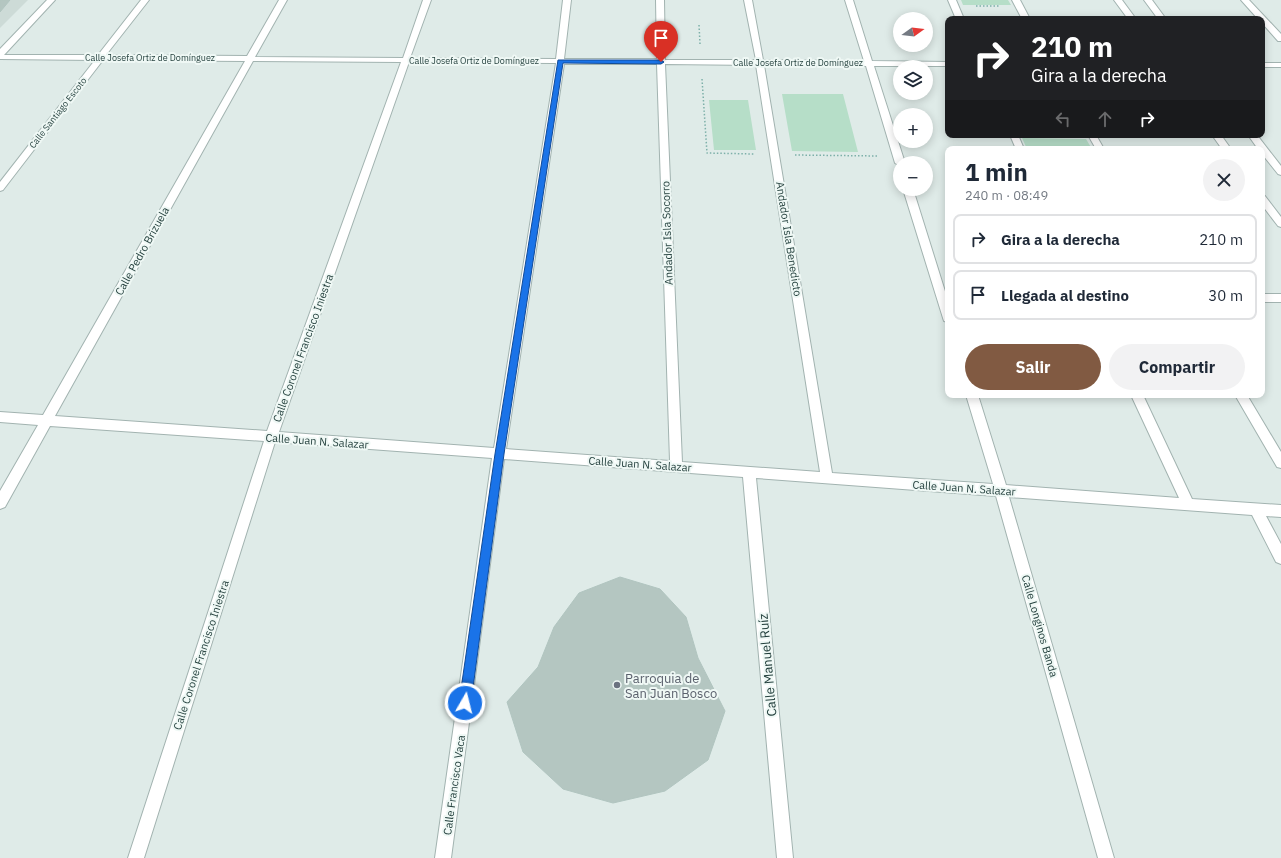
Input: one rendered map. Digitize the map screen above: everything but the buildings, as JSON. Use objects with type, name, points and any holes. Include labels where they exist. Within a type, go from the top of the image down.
[{"type":"street","points":[[0,54],[51,0]]},
{"type":"street","name":"Calle Santiago Escoto","points":[[0,188],[145,0]]},
{"type":"street","name":"Calle Pedro Brizuela","points":[[0,503],[283,0]]},
{"type":"street","name":"Calle Coronel Francisco Iniestra","points":[[136,858],[271,437],[427,0]]},
{"type":"street","name":"Calle Francisco Vaca","points":[[444,858],[499,454],[560,61],[567,0]]},
{"type":"street","name":"Andador Isla Socorro","points":[[660,0],[676,467]]},
{"type":"street","name":"Andador Isla Benedicto","points":[[748,0],[760,63],[827,478]]},
{"type":"street","points":[[849,0],[898,156]]},
{"type":"street","points":[[1118,0],[1130,16]]},
{"type":"street","points":[[1148,0],[1160,16]]},
{"type":"street","points":[[1245,0],[1260,16]]},
{"type":"street","points":[[953,3],[959,16]]},
{"type":"street","points":[[1018,3],[1024,16]]},
{"type":"street","points":[[1265,22],[1281,39]]},
{"type":"street","name":"Calle Josefa Ortiz de Domínguez","points":[[0,57],[945,64]]},
{"type":"street","points":[[1265,65],[1281,65]]},
{"type":"street","points":[[1218,138],[1225,146]]},
{"type":"street","points":[[1254,138],[1261,146]]},
{"type":"street","points":[[1265,152],[1281,172]]},
{"type":"street","points":[[910,196],[945,308]]},
{"type":"street","points":[[1265,202],[1281,224]]},
{"type":"street","points":[[1265,298],[1281,298]]},
{"type":"street","name":"Calle Longinos Banda","points":[[973,398],[1106,858]]},
{"type":"street","points":[[1138,398],[1188,504]]},
{"type":"street","points":[[1243,398],[1281,463]]},
{"type":"street","name":"Calle Juan N. Salazar","points":[[0,417],[1281,511]]},
{"type":"street","name":"Calle Manuel Ruíz","points":[[749,472],[784,858]]},
{"type":"street","points":[[1256,509],[1281,558]]},
{"type":"path","points":[[953,3],[1018,3]]},
{"type":"shaded area","points":[[0,0],[28,0],[0,28]]},
{"type":"green space","points":[[961,0],[1008,0],[1011,5],[963,5]]},
{"type":"green space","points":[[782,94],[843,94],[858,152],[792,151]]},
{"type":"green space","points":[[709,100],[748,100],[756,150],[714,150]]},
{"type":"green space","points":[[1022,138],[1086,139],[1090,146],[1026,146]]},
{"type":"place","name":"Parroquia de San Juan Bosco","points":[[617,685]]},
{"type":"route","points":[[465,703],[499,454],[560,61],[661,62]]}]
